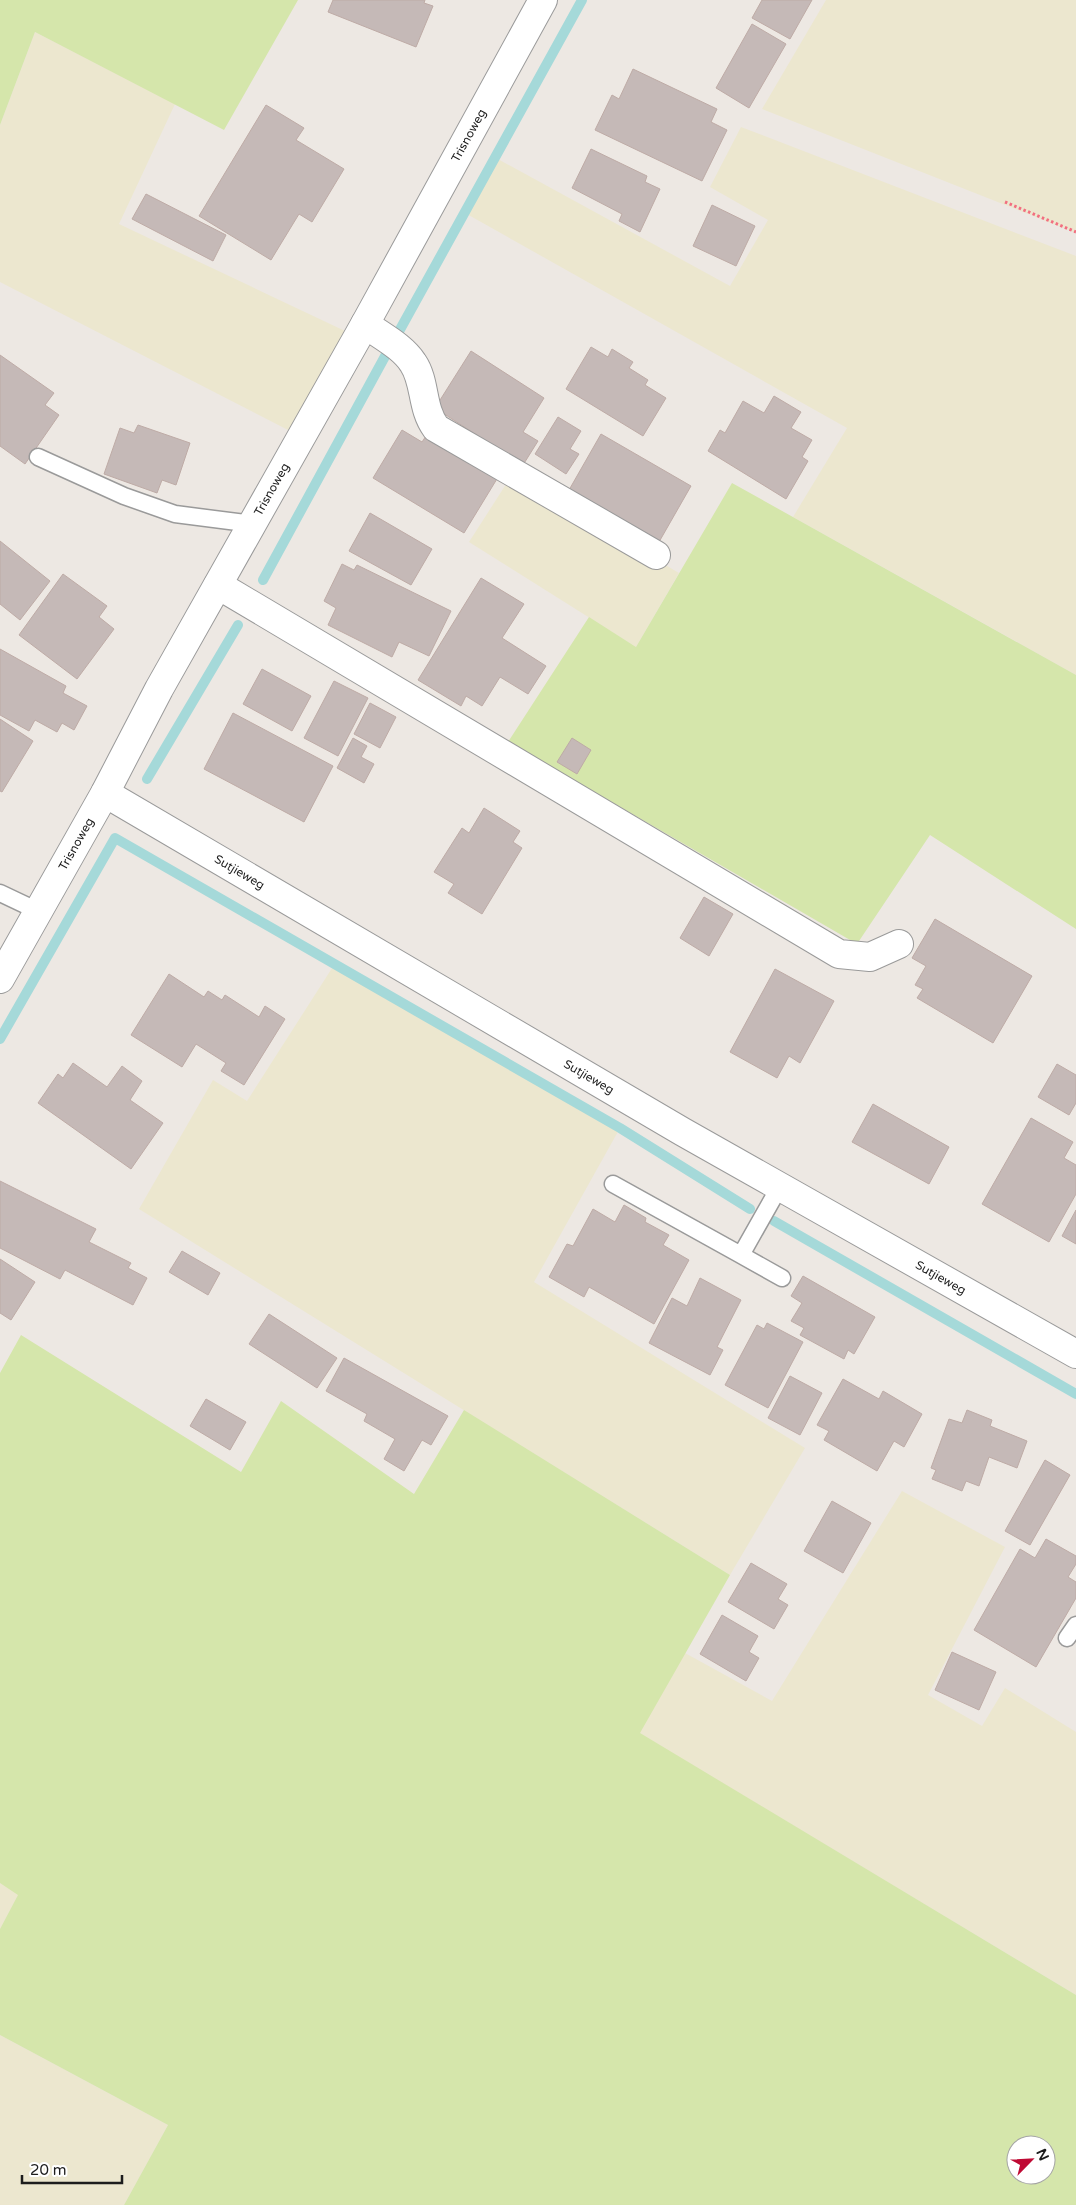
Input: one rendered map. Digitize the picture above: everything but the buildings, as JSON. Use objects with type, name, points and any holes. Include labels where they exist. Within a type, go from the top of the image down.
[{"type":"street","name":"Trisnoweg","points":[[0,979],[105,793],[159,689],[365,324],[544,0]]},
{"type":"street","points":[[365,324],[402,350],[414,364],[428,418],[436,428],[656,555]]},
{"type":"street","points":[[218,585],[839,954],[870,957],[899,944]]},
{"type":"street","name":"Sutjieweg","points":[[105,793],[780,1186],[1076,1354]]},
{"type":"lane","points":[[38,457],[124,496],[167,511],[253,524]]},
{"type":"lane","points":[[0,893],[38,911]]},
{"type":"lane","points":[[613,1184],[782,1278]]},
{"type":"lane","points":[[740,1255],[780,1186]]},
{"type":"path","points":[[1005,202],[1076,232]]},
{"type":"shaded area","points":[[826,0],[1076,0],[1076,233],[762,109]]},
{"type":"shaded area","points":[[35,32],[175,104],[119,224],[345,331],[290,431],[0,282],[0,125]]},
{"type":"shaded area","points":[[741,127],[1076,256],[1076,675],[793,517],[847,428],[465,213],[496,158],[730,286],[768,220],[710,187]]},
{"type":"shaded area","points":[[512,475],[679,573],[636,647],[469,542]]},
{"type":"shaded area","points":[[334,965],[620,1128],[534,1282],[805,1448],[730,1575],[139,1209],[213,1080],[247,1101]]},
{"type":"shaded area","points":[[902,1491],[1005,1547],[928,1695],[982,1726],[1005,1688],[1076,1732],[1076,1995],[639,1733],[685,1653],[772,1701]]},
{"type":"shaded area","points":[[0,1883],[19,1894],[0,1929]]},
{"type":"shaded area","points":[[0,2035],[168,2125],[124,2205],[0,2205]]},
{"type":"green space","points":[[0,0],[298,0],[224,130],[35,32],[0,125]]},
{"type":"green space","points":[[732,483],[1076,675],[1076,929],[930,835],[857,944],[508,742],[589,617],[636,647]]},
{"type":"green space","points":[[21,1335],[241,1472],[281,1401],[414,1494],[464,1410],[730,1575],[640,1733],[1076,1995],[1076,2205],[124,2205],[168,2125],[0,2035],[0,1929],[18,1895],[0,1883],[0,1373]]},
{"type":"waterway","points":[[397,335],[582,0]]},
{"type":"waterway","points":[[263,580],[389,349]]},
{"type":"waterway","points":[[147,779],[238,625]]},
{"type":"waterway","points":[[0,1039],[115,838],[620,1128],[750,1209]]},
{"type":"waterway","points":[[774,1221],[1076,1394]]}]
